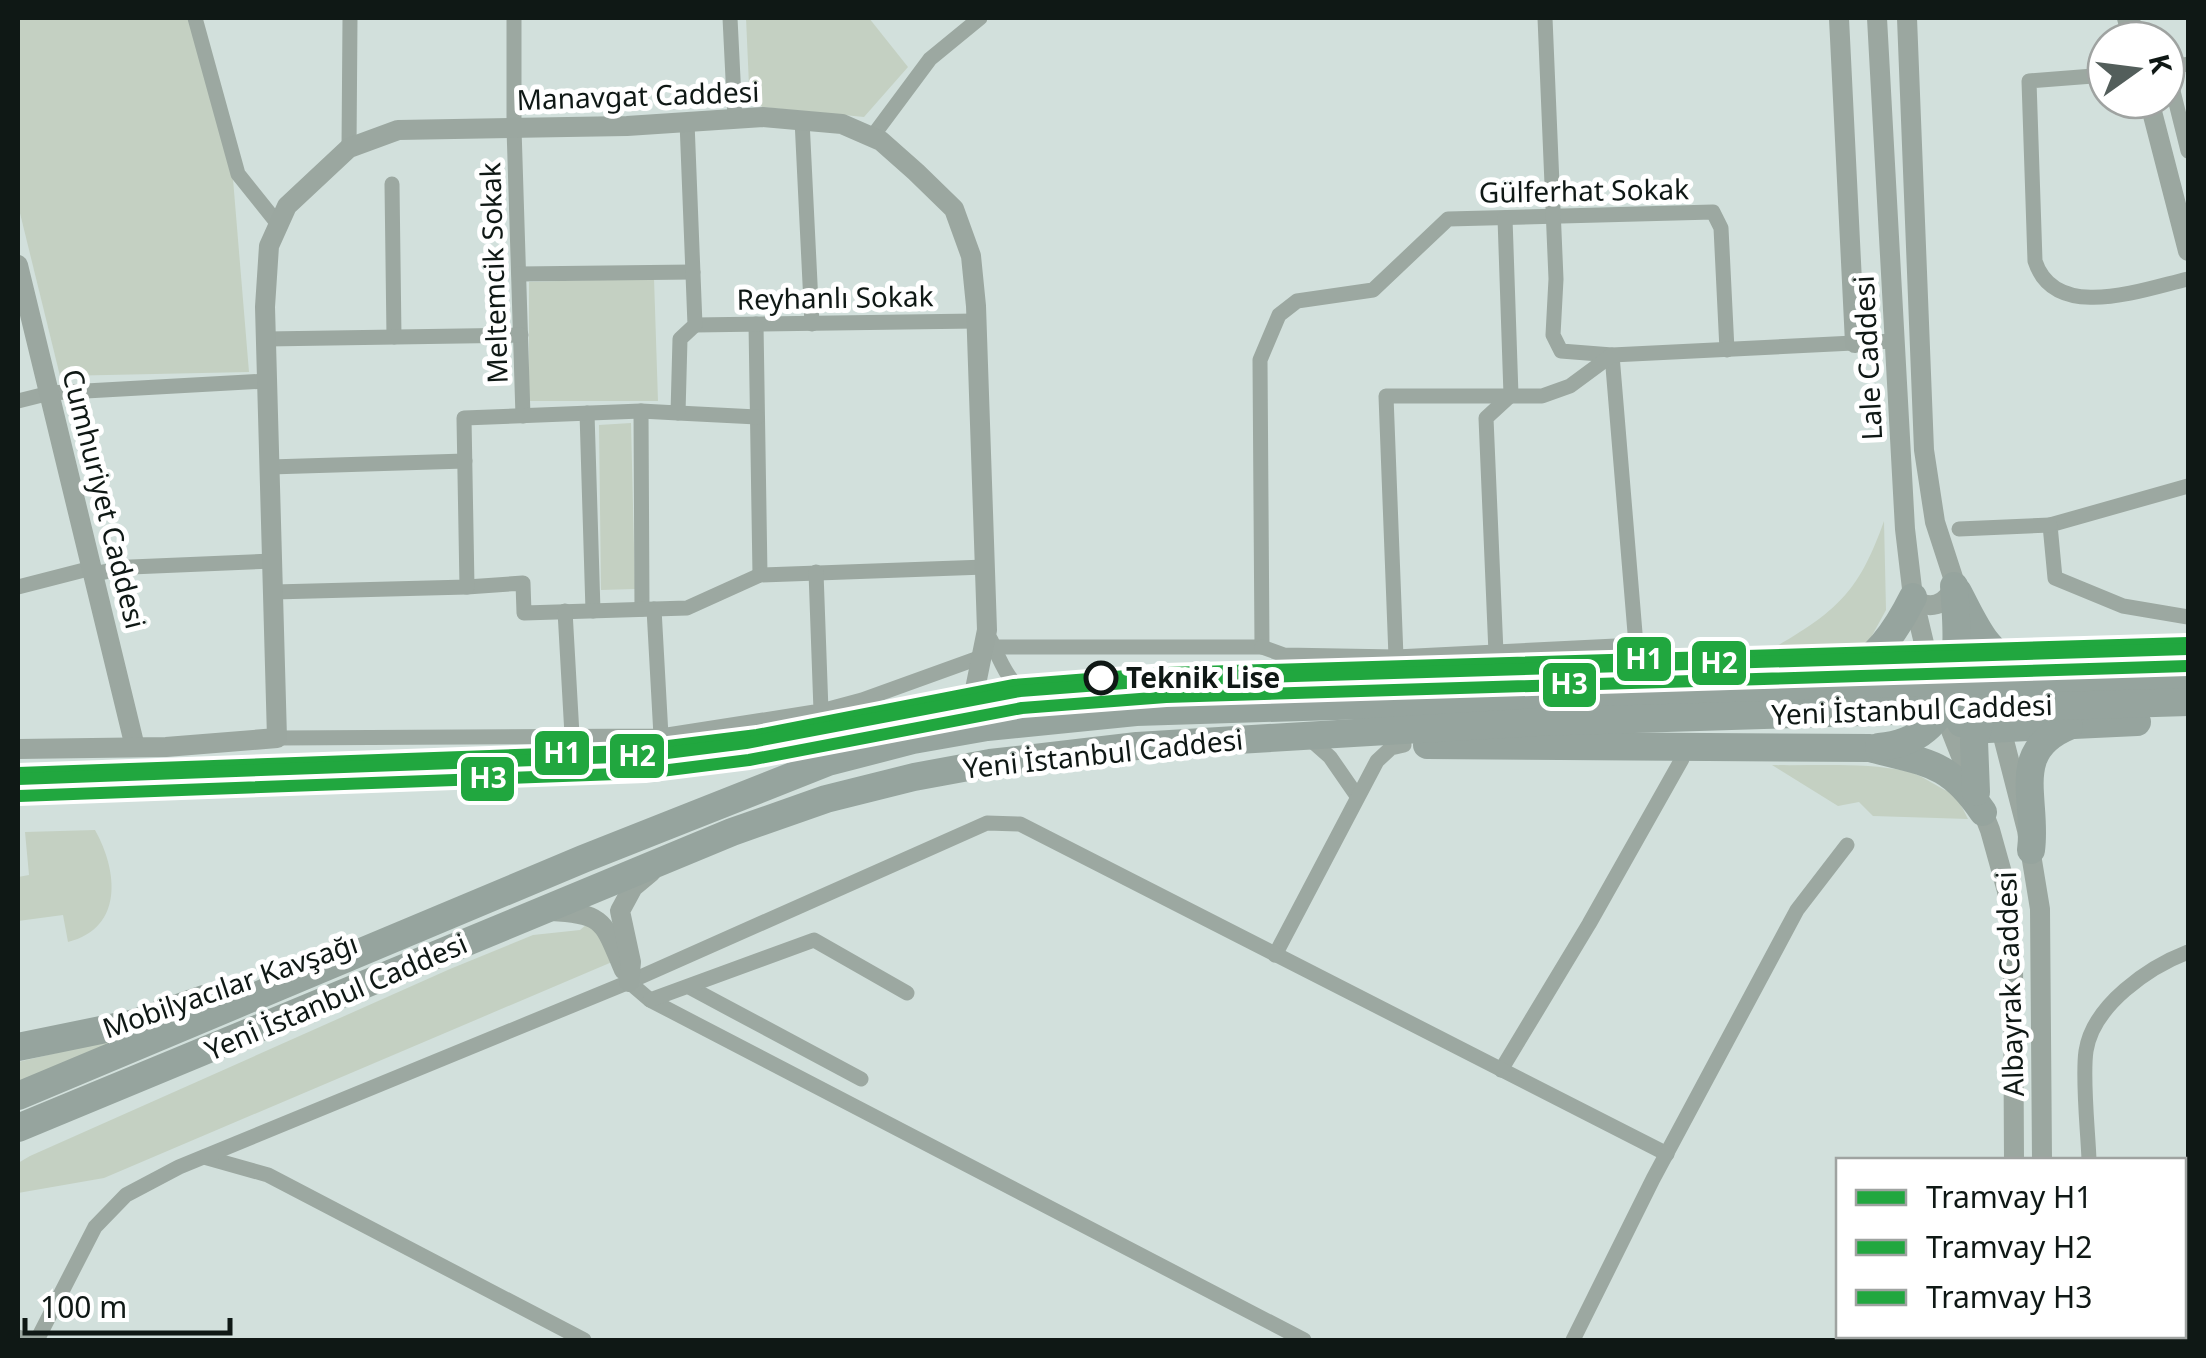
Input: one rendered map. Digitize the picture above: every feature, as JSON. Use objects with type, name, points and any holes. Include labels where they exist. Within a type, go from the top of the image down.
[{"type":"highway","points":[[1954,586],[1992,649],[2022,668]]},
{"type":"highway","points":[[1281,736],[1313,742],[1675,752],[1870,748],[1910,740],[1928,728],[1942,689],[1954,586]]},
{"type":"highway","points":[[1857,670],[1876,652],[1912,597]]},
{"type":"highway","points":[[1980,802],[1973,754],[1988,728],[1991,690],[2003,677],[2022,668],[2188,663]]},
{"type":"highway","points":[[2067,666],[2040,678],[2032,696],[2036,710],[2046,720],[2071,725]]},
{"type":"highway","points":[[1857,670],[1942,689],[1978,672],[1991,690]]},
{"type":"highway","points":[[1347,707],[1394,695],[1463,685],[1857,670],[1885,675],[1901,694],[1901,714],[1890,727],[1749,732],[1675,752]]},
{"type":"highway","name":"Yeni İstanbul Caddesi","points":[[80,1103],[732,832],[826,800],[953,769],[1094,750],[1281,736],[1721,705],[2188,680]]},
{"type":"highway","points":[[1942,689],[1963,724],[1988,728],[2188,720]]},
{"type":"highway","name":"Yeni İstanbul Caddesi","points":[[423,927],[828,762],[912,740],[1092,715],[1347,707],[2188,702]]},
{"type":"highway","points":[[2031,850],[2033,823],[2028,781],[2032,761],[2041,744],[2071,725]]},
{"type":"highway","points":[[1870,748],[1932,763],[1980,802]]},
{"type":"highway","name":"Mobilyacılar Kavşağı","points":[[18,1047],[135,1023],[189,1006],[325,948],[423,927]]},
{"type":"highway","name":"Mobilyacılar Kavşağı","points":[[18,1096],[423,927]]},
{"type":"highway","points":[[18,1128],[80,1103]]},
{"type":"highway","points":[[18,1140],[80,1103]]},
{"type":"street","points":[[196,18],[238,174],[278,224]]},
{"type":"street","points":[[350,18],[350,148]]},
{"type":"street","name":"Meltemcik Sokak","points":[[514,18],[524,416]]},
{"type":"street","points":[[730,18],[735,119]]},
{"type":"street","points":[[872,137],[930,59],[980,18]]},
{"type":"street","points":[[1546,18],[1554,336],[1561,351],[1612,355],[1902,341],[1910,352],[1919,471],[1930,498]]},
{"type":"street","name":"Lale Caddesi","points":[[1839,18],[1855,343]]},
{"type":"street","name":"Lale Caddesi","points":[[1877,18],[1912,597],[2002,868],[2011,924],[2014,1158]]},
{"type":"street","name":"Lale Caddesi","points":[[1907,18],[1924,438],[1930,498],[1954,586],[1980,649],[1991,690]]},
{"type":"street","points":[[2086,77],[2029,81],[2035,261],[2040,274],[2054,288],[2081,297],[2104,298],[2188,279]]},
{"type":"street","name":"Manavgat Caddesi","points":[[278,738],[266,339],[268,246],[286,206],[350,148],[398,130],[763,117],[842,124],[872,137],[954,208],[970,256],[988,644],[968,705],[949,721],[912,740]]},
{"type":"street","points":[[802,120],[812,324]]},
{"type":"street","points":[[2154,120],[2188,251]]},
{"type":"street","points":[[2180,120],[2188,151]]},
{"type":"street","points":[[678,404],[680,340],[695,325],[687,122]]},
{"type":"street","points":[[392,184],[394,337]]},
{"type":"street","name":"Gülferhat Sokak","points":[[1257,647],[1260,360],[1279,315],[1297,301],[1373,290],[1448,218],[1713,212],[1721,228],[1727,350]]},
{"type":"street","points":[[1496,653],[1486,418],[1510,394],[1505,218]]},
{"type":"street","name":"Cumhuriyet Caddesi","points":[[18,265],[135,747]]},
{"type":"street","points":[[519,274],[693,272]]},
{"type":"street","name":"Reyhanlı Sokak","points":[[695,325],[976,321]]},
{"type":"street","points":[[756,324],[760,576]]},
{"type":"street","points":[[266,339],[521,335]]},
{"type":"street","points":[[1396,657],[1386,396],[1542,396],[1570,386],[1612,355]]},
{"type":"street","points":[[18,749],[278,738],[661,736],[821,711],[862,700],[988,644],[1257,647],[1284,655],[1396,657],[1636,644],[1612,355]]},
{"type":"street","points":[[18,401],[50,393],[267,381]]},
{"type":"street","points":[[467,587],[464,418],[640,411],[678,404],[757,417]]},
{"type":"street","points":[[640,411],[648,609],[661,736]]},
{"type":"street","points":[[588,413],[593,610]]},
{"type":"street","points":[[270,467],[465,461]]},
{"type":"street","points":[[1959,529],[2050,525],[2188,486]]},
{"type":"street","points":[[2050,525],[2055,578],[2123,606],[2188,617]]},
{"type":"street","points":[[18,586],[131,567],[273,561]]},
{"type":"street","points":[[274,592],[523,584],[524,612],[686,608],[760,576],[985,567]]},
{"type":"street","points":[[816,572],[821,711]]},
{"type":"street","points":[[1912,597],[1919,604],[1933,606],[1944,602],[1954,586]]},
{"type":"street","points":[[565,611],[572,736]]},
{"type":"street","points":[[988,644],[1020,691],[1092,715]]},
{"type":"street","name":"Albayrak Caddesi","points":[[1988,728],[2012,773],[2031,850],[2040,910],[2042,1158]]},
{"type":"street","points":[[1313,742],[1330,757],[1357,796]]},
{"type":"street","points":[[1275,955],[1357,796],[1384,754],[1404,745]]},
{"type":"street","points":[[1502,1070],[1590,924],[1675,752]]},
{"type":"street","points":[[1980,802],[1980,770],[1986,764],[2000,762],[2012,773]]},
{"type":"street","points":[[37,1340],[95,1227],[126,1194],[204,1157],[629,982],[987,823],[1020,824],[1667,1154]]},
{"type":"street","points":[[1574,1340],[1667,1154],[1797,910],[1847,845]]},
{"type":"street","points":[[629,982],[631,962],[620,911],[633,887],[666,859]]},
{"type":"street","points":[[544,911],[582,912],[604,924],[629,982],[650,1000],[1304,1340]]},
{"type":"street","points":[[650,1000],[814,940],[907,993]]},
{"type":"street","points":[[2089,1158],[2086,1050],[2100,1018],[2127,988],[2158,964],[2188,952]]},
{"type":"street","points":[[690,987],[861,1079]]},
{"type":"street","points":[[204,1157],[268,1175],[584,1340]]},
{"type":"street","points":[[18,1337],[24,1340]]},
{"type":"green space","points":[[18,18],[188,18],[233,179],[249,372],[60,376],[18,205]]},
{"type":"green space","points":[[746,18],[869,18],[908,67],[864,117],[762,107],[749,86]]},
{"type":"green space","points":[[654,278],[658,401],[529,401],[529,282]]},
{"type":"green space","points":[[631,423],[635,589],[601,590],[599,425]]},
{"type":"green space","points":[[1884,521],[1886,610],[1868,643],[1777,646],[1845,596],[1866,564]]},
{"type":"green space","points":[[1772,765],[1856,765],[1906,771],[1955,793],[1968,819],[1873,816],[1859,802],[1838,806]]},
{"type":"green space","points":[[95,830],[111,880],[107,911],[99,924],[68,942],[63,915],[18,921],[18,877],[29,875],[25,832]]},
{"type":"green space","points":[[593,919],[612,962],[104,1178],[18,1193],[18,1163],[30,1156],[450,969],[533,935],[580,930]]},
{"type":"green space","points":[[150,1031],[18,1085],[18,1062]]},
{"type":"tram line","name":"H1","points":[[18,773],[628,751],[757,735],[1014,685],[1165,673],[2188,643]]},
{"type":"tram line","name":"H2","points":[[18,779],[643,756],[746,743],[1020,691],[1165,680],[2188,649]]},
{"type":"tram line","name":"H3","points":[[19,796],[645,773],[749,760],[1022,708],[1166,697],[2188,666]]},
{"type":"place","name":"Teknik Lise","points":[[1101,678]]}]
